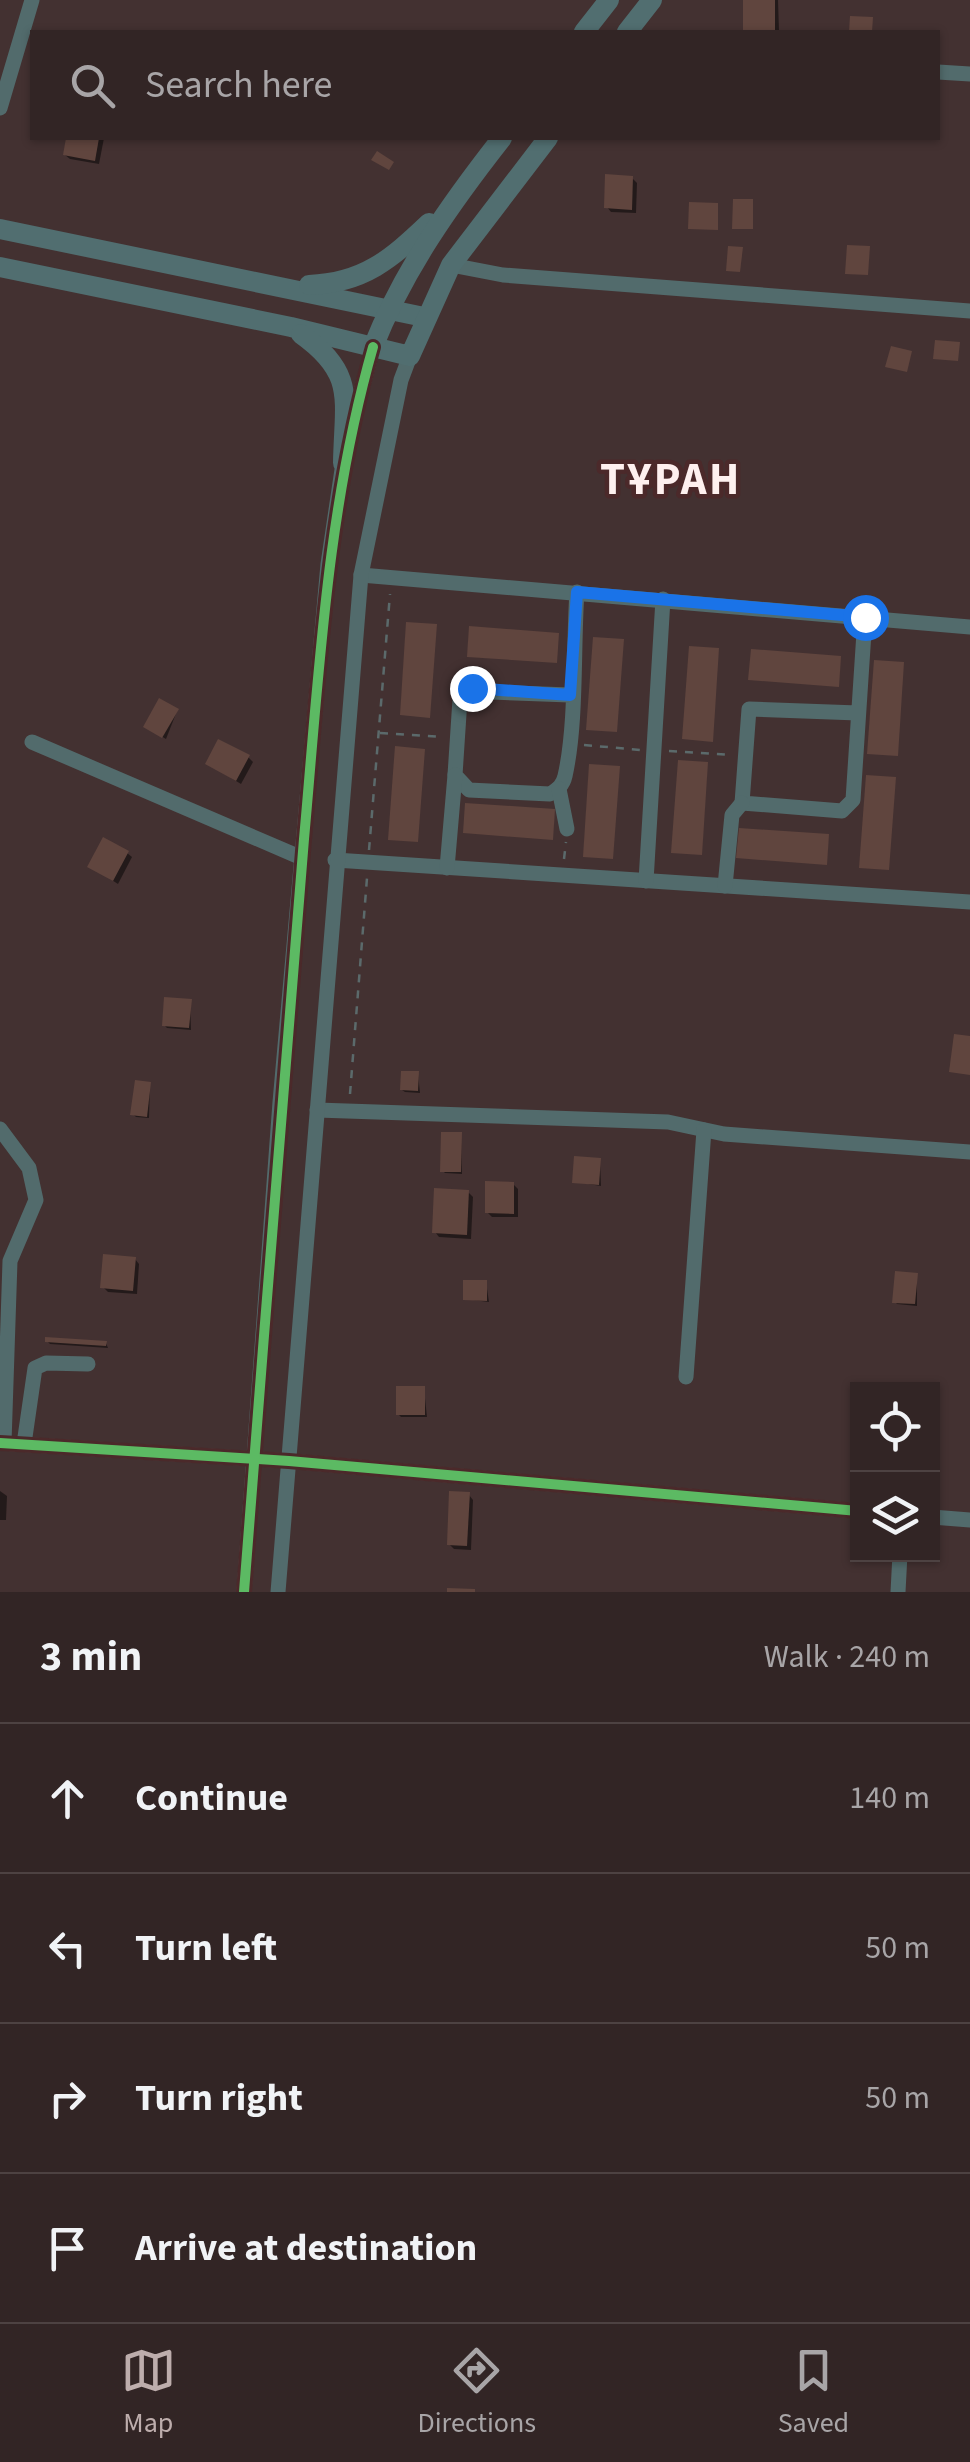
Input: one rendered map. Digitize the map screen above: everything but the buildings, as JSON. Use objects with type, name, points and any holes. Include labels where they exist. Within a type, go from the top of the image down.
[{"type":"main road","points":[[586,30],[609,0]]},
{"type":"main road","points":[[629,30],[652,0]]},
{"type":"main road","points":[[373,347],[388,310],[453,201],[500,140]]},
{"type":"main road","points":[[0,266],[291,326],[410,356],[424,317],[451,266],[546,140]]},
{"type":"main road","points":[[266,283],[333,284],[356,280],[384,265],[453,201]]},
{"type":"main road","points":[[0,229],[424,317]]},
{"type":"main road","points":[[291,326],[336,364],[345,389],[342,463]]},
{"type":"street","points":[[0,108],[32,0]]},
{"type":"street","points":[[940,72],[970,74]]},
{"type":"street","points":[[451,266],[502,275],[970,311]]},
{"type":"street","points":[[244,1592],[328,564],[342,463],[373,347]]},
{"type":"street","points":[[278,1592],[335,860],[362,575],[400,380],[410,356]]},
{"type":"street","points":[[362,575],[970,627]]},
{"type":"street","points":[[455,774],[468,790],[550,794],[559,789],[564,780],[577,592]]},
{"type":"street","points":[[646,881],[663,599]]},
{"type":"street","points":[[742,803],[842,811],[850,808],[865,617]]},
{"type":"street","points":[[447,868],[460,699],[472,688],[570,695]]},
{"type":"street","points":[[726,886],[732,815],[742,803],[749,709],[858,713]]},
{"type":"street","points":[[32,742],[302,858]]},
{"type":"street","points":[[559,789],[567,829]]},
{"type":"street","points":[[335,860],[970,902]]},
{"type":"street","points":[[317,1110],[668,1122],[704,1130],[970,1152]]},
{"type":"street","points":[[0,1129],[29,1168],[36,1200],[10,1261],[2,1443],[289,1461],[850,1510]]},
{"type":"street","points":[[686,1378],[704,1130]]},
{"type":"street","points":[[24,1444],[36,1368],[46,1363],[88,1364]]},
{"type":"street","points":[[221,1456],[240,1448],[257,1426]]},
{"type":"street","points":[[221,1456],[244,1474],[252,1490]]},
{"type":"street","points":[[940,1518],[970,1520]]},
{"type":"street","points":[[898,1592],[900,1562]]},
{"type":"path","points":[[348,1112],[392,577]]},
{"type":"path","points":[[379,732],[458,738]]},
{"type":"path","points":[[562,875],[567,829]]},
{"type":"cycle path","points":[[244,1592],[320,653],[345,468],[373,347]]},
{"type":"cycle path","points":[[0,1443],[289,1461],[850,1510]]},
{"type":"district","name":"ТҰРАН","points":[[671,478]]},
{"type":"route","points":[[472,688],[570,695],[577,592],[865,617]]}]
